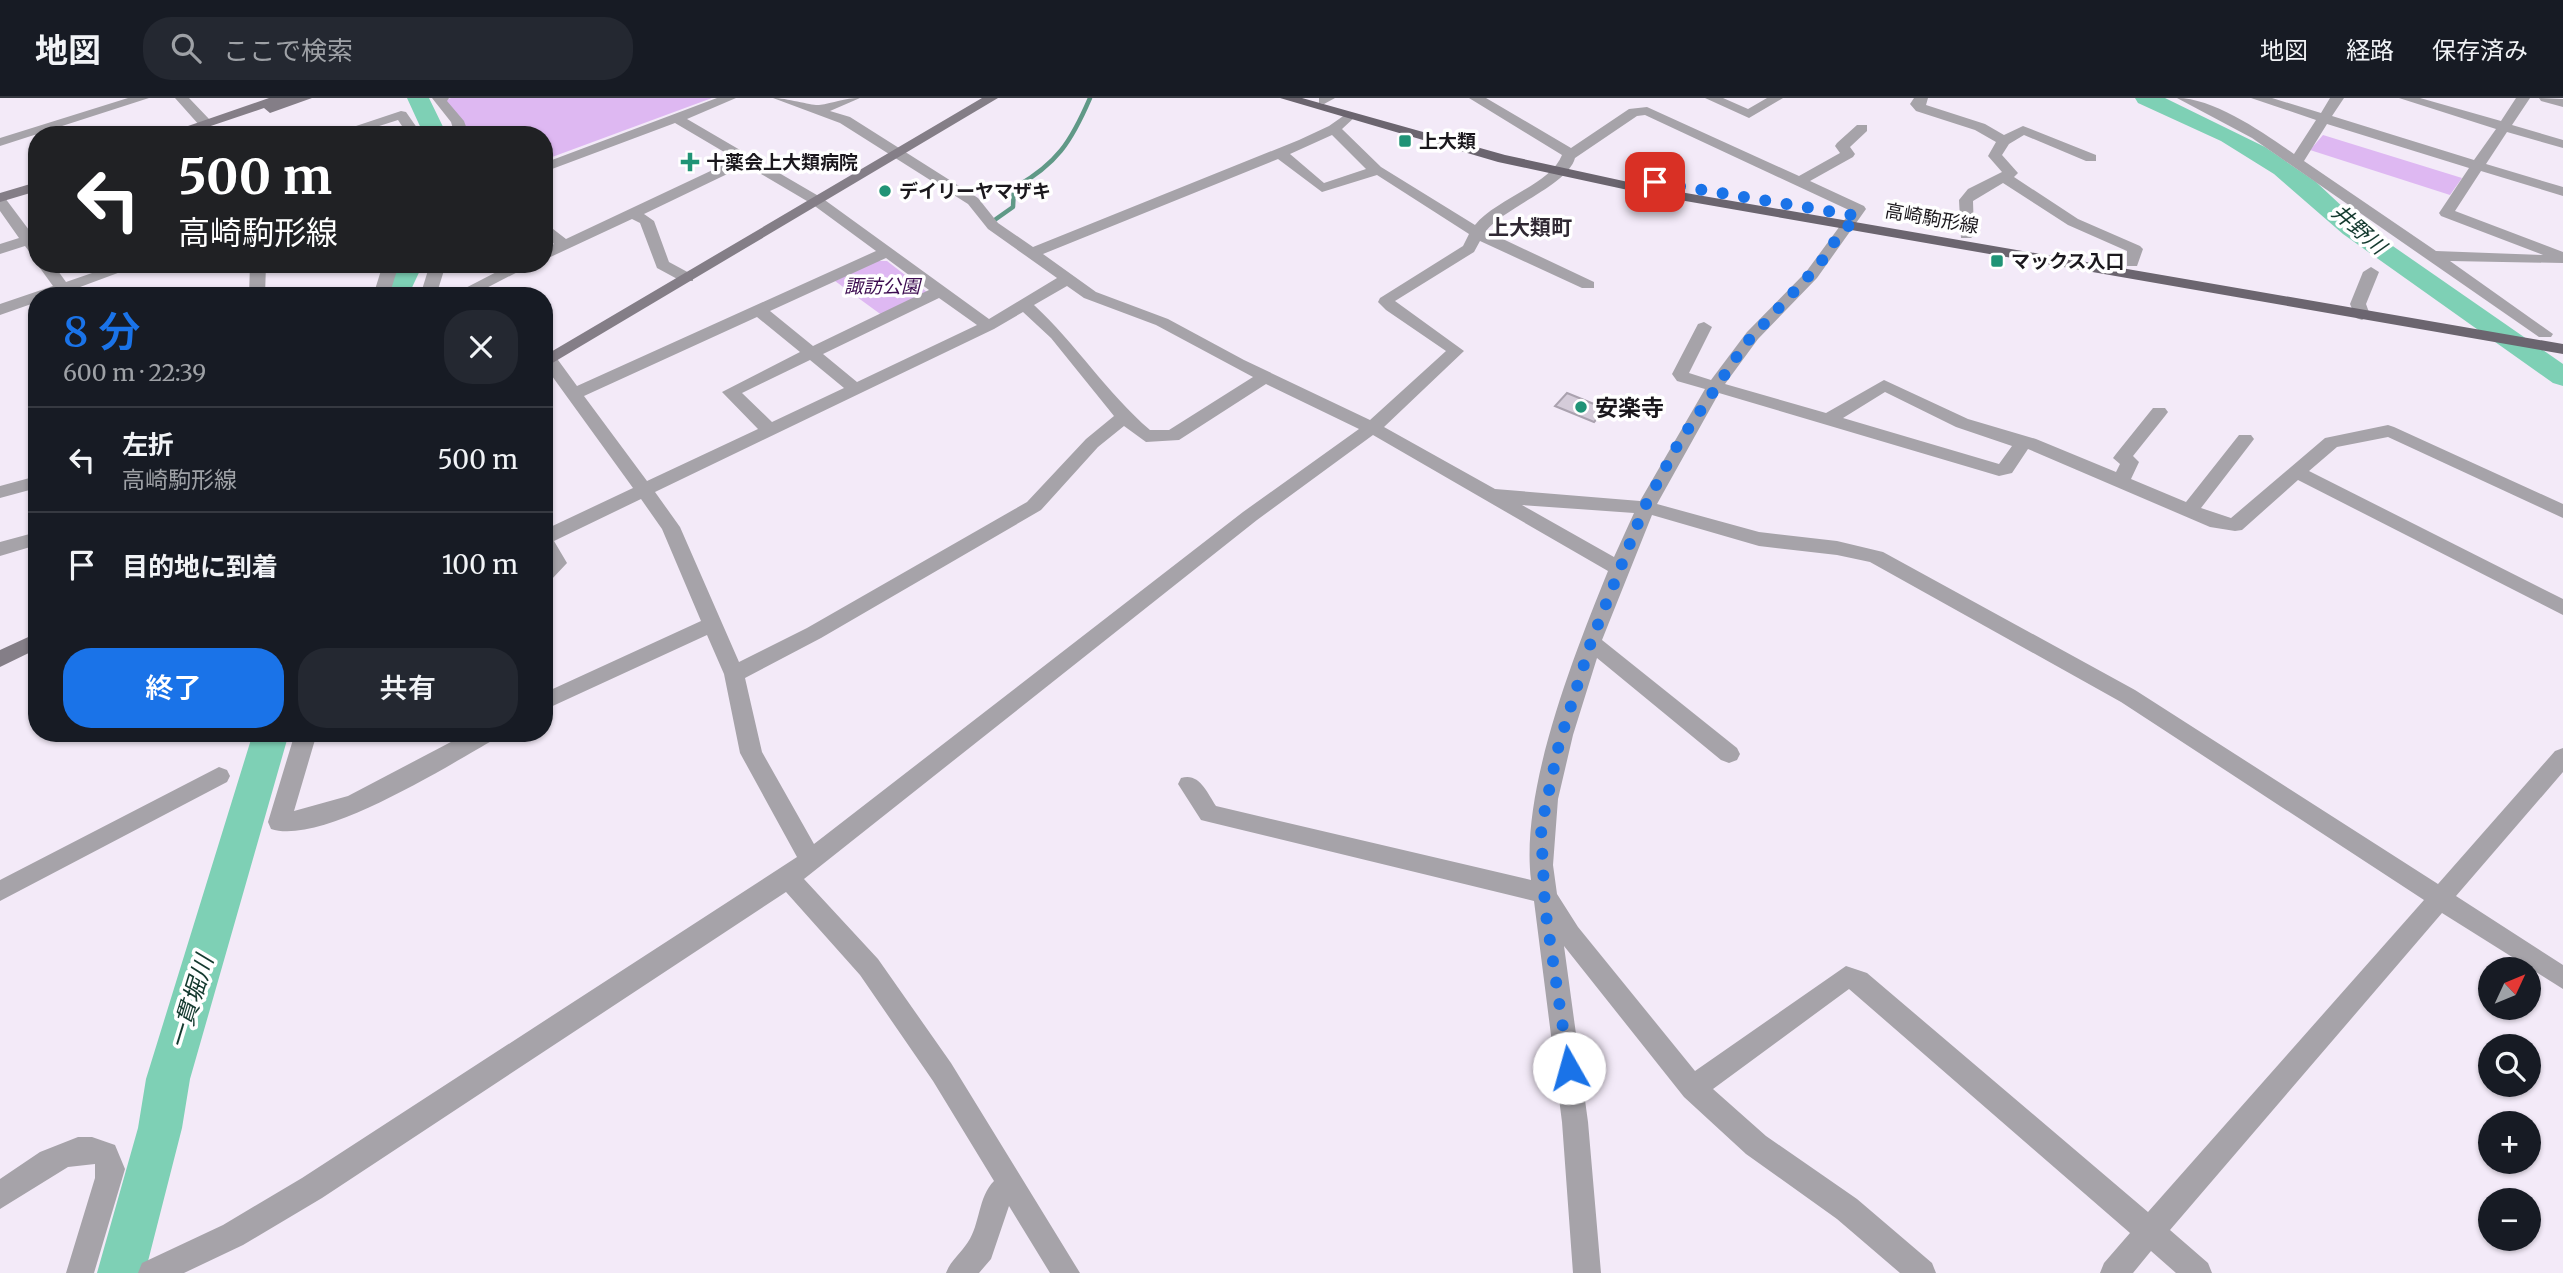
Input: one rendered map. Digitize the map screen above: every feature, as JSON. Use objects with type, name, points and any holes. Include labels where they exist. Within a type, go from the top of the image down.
[{"type":"main road","name":"高崎駒形線","points":[[1287,98],[1349,116],[1564,163]]},
{"type":"main road","name":"高崎駒形線","points":[[1323,99],[1442,134],[1564,163],[1651,191],[1966,235],[2132,263],[2360,309]]},
{"type":"main road","name":"高崎駒形線","points":[[1853,220],[2445,323]]},
{"type":"main road","points":[[2445,323],[2556,344]]},
{"type":"main road","points":[[2445,323],[2524,331],[2556,344]]},
{"type":"street","points":[[52,126],[142,98]]},
{"type":"street","points":[[182,98],[212,126]]},
{"type":"street","points":[[219,126],[282,98]]},
{"type":"street","points":[[220,126],[304,98]]},
{"type":"street","points":[[442,98],[438,99],[459,126]]},
{"type":"street","points":[[553,165],[729,98]]},
{"type":"street","points":[[780,98],[845,120],[973,201],[993,226],[1033,253],[1065,280],[1090,295],[1162,322],[1265,377],[1372,428],[1620,569]]},
{"type":"street","points":[[819,110],[853,98]]},
{"type":"street","points":[[553,355],[990,98]]},
{"type":"street","points":[[1476,98],[1564,163]]},
{"type":"street","points":[[152,1273],[233,1235],[312,1188],[788,878],[1206,550],[1372,428],[1456,351],[1386,302],[1397,290],[1469,249],[1477,232],[1491,215],[1547,180],[1564,163],[1660,98]]},
{"type":"street","points":[[1712,98],[1749,114],[1776,98]]},
{"type":"street","points":[[1921,98],[1917,103],[1921,108],[1980,127],[2004,141]]},
{"type":"street","points":[[2184,98],[2257,135],[2434,256],[2556,344]]},
{"type":"street","points":[[2214,112],[2228,98]]},
{"type":"street","points":[[2258,98],[2563,192]]},
{"type":"street","points":[[2297,162],[2337,98]]},
{"type":"street","points":[[2406,98],[2563,144]]},
{"type":"street","points":[[2523,98],[2446,213],[2563,258]]},
{"type":"street","points":[[1587,1273],[1575,1122],[1541,864],[1543,817],[1559,744],[1591,642],[1644,508],[1666,463],[1713,388],[1746,343],[1819,265],[1859,209],[1658,115],[1640,111]]},
{"type":"street","points":[[365,126],[401,115],[409,126]]},
{"type":"street","points":[[1033,253],[1280,153],[1334,129],[1349,116]]},
{"type":"street","points":[[676,118],[817,201],[988,326]]},
{"type":"street","points":[[1798,182],[1848,154],[1842,146],[1862,128]]},
{"type":"street","points":[[1334,129],[1376,170],[1431,206],[1492,242],[1588,285]]},
{"type":"street","points":[[1966,235],[1966,200],[1973,192],[2006,178],[2011,173],[1995,156],[1996,150],[2004,141],[2023,130],[2091,158]]},
{"type":"street","points":[[0,142],[28,133]]},
{"type":"street","points":[[1280,153],[1322,188],[1376,170]]},
{"type":"street","points":[[553,250],[746,160]]},
{"type":"street","points":[[2006,178],[2073,222],[2135,249],[2132,263]]},
{"type":"street","points":[[0,188],[28,180]]},
{"type":"street","points":[[28,189],[0,200],[28,235]]},
{"type":"street","points":[[631,214],[647,221],[662,265],[687,278]]},
{"type":"street","points":[[553,235],[564,245]]},
{"type":"street","points":[[0,249],[28,244]]},
{"type":"street","points":[[574,394],[887,252]]},
{"type":"street","points":[[2434,256],[2446,254],[2538,261],[2563,258]]},
{"type":"street","points":[[2360,309],[2371,272]]},
{"type":"street","points":[[74,287],[111,273]]},
{"type":"street","points":[[496,287],[513,273]]},
{"type":"street","points":[[553,535],[768,429],[988,326],[1065,280]]},
{"type":"street","points":[[768,429],[731,392],[940,291]]},
{"type":"street","points":[[0,310],[28,299]]},
{"type":"street","points":[[1024,304],[1057,335],[1124,417],[1146,436],[1166,438],[1265,377]]},
{"type":"street","points":[[760,311],[855,389]]},
{"type":"street","points":[[1704,327],[1680,374],[1713,388],[1829,419],[1999,470],[2006,469],[2023,443]]},
{"type":"street","points":[[553,368],[671,527],[734,674],[751,753],[811,860]]},
{"type":"street","points":[[1829,419],[1884,384],[1962,423],[2023,443],[2121,481],[2217,522],[2235,525],[2331,442],[2388,431],[2402,435],[2563,512]]},
{"type":"street","points":[[2121,481],[2130,462],[2122,458],[2159,412]]},
{"type":"street","points":[[734,674],[814,633],[1034,506],[1092,443],[1124,417]]},
{"type":"street","points":[[2189,510],[2245,439]]},
{"type":"street","points":[[2295,471],[2563,608]]},
{"type":"street","points":[[0,492],[28,484]]},
{"type":"street","points":[[1493,495],[1644,508],[1759,539],[1856,551],[1896,566],[2128,696],[2563,978]]},
{"type":"street","points":[[0,549],[28,541]]},
{"type":"street","points":[[553,698],[713,624]]},
{"type":"street","points":[[1591,642],[1729,754]]},
{"type":"street","points":[[0,659],[28,645]]},
{"type":"street","points":[[303,742],[279,822],[295,823],[378,793],[471,742]]},
{"type":"street","points":[[2114,1273],[2152,1233],[2563,757]]},
{"type":"street","points":[[0,891],[219,776]]},
{"type":"street","points":[[1189,784],[1209,813],[1543,893],[1569,934],[1693,1087],[1756,1145],[1847,1209],[1922,1273]]},
{"type":"street","points":[[788,878],[869,967],[942,1072],[1066,1273]]},
{"type":"street","points":[[1693,1087],[1846,977],[1858,981],[2198,1273]]},
{"type":"street","points":[[0,1195],[64,1154],[90,1149],[105,1154],[111,1168],[109,1178],[80,1273]]},
{"type":"street","points":[[960,1273],[981,1250],[998,1196],[1011,1183]]},
{"type":"green space","points":[[712,98],[553,157],[553,126],[461,126],[444,100]]},
{"type":"green space","points":[[2323,135],[2462,178],[2450,195],[2310,150]]},
{"type":"green space","name":"諏訪公園","points":[[877,261],[887,261],[927,292],[883,316],[835,281]]},
{"type":"building","name":"安楽寺","points":[[1567,393],[1606,409],[1594,422],[1555,406]]},
{"type":"waterway","name":"一貫堀川","points":[[418,98],[432,126]]},
{"type":"waterway","points":[[996,219],[1013,207],[1014,188],[1041,170],[1061,150],[1090,98]]},
{"type":"waterway","name":"井野川","points":[[2146,98],[2230,137],[2282,169],[2307,187],[2352,229],[2563,377]]},
{"type":"waterway","name":"一貫堀川","points":[[399,287],[406,273]]},
{"type":"waterway","name":"一貫堀川","points":[[121,1273],[160,1128],[168,1079],[268,742]]},
{"type":"place","name":"上大類","points":[[1405,141]]},
{"type":"place","name":"十薬会上大類病院","points":[[690,162]]},
{"type":"place","name":"デイリーヤマザキ","points":[[885,191]]},
{"type":"place","name":"マックス入口","points":[[1997,261]]},
{"type":"place","name":"安楽寺","points":[[1581,407]]},
{"type":"district","name":"上大類町","points":[[1530,227]]},
{"type":"route","points":[[1569,1068],[1545,908],[1541,828],[1559,744],[1591,642],[1644,508],[1666,463],[1713,388],[1746,343],[1819,265],[1837,238],[1858,216],[1655,182]]}]
